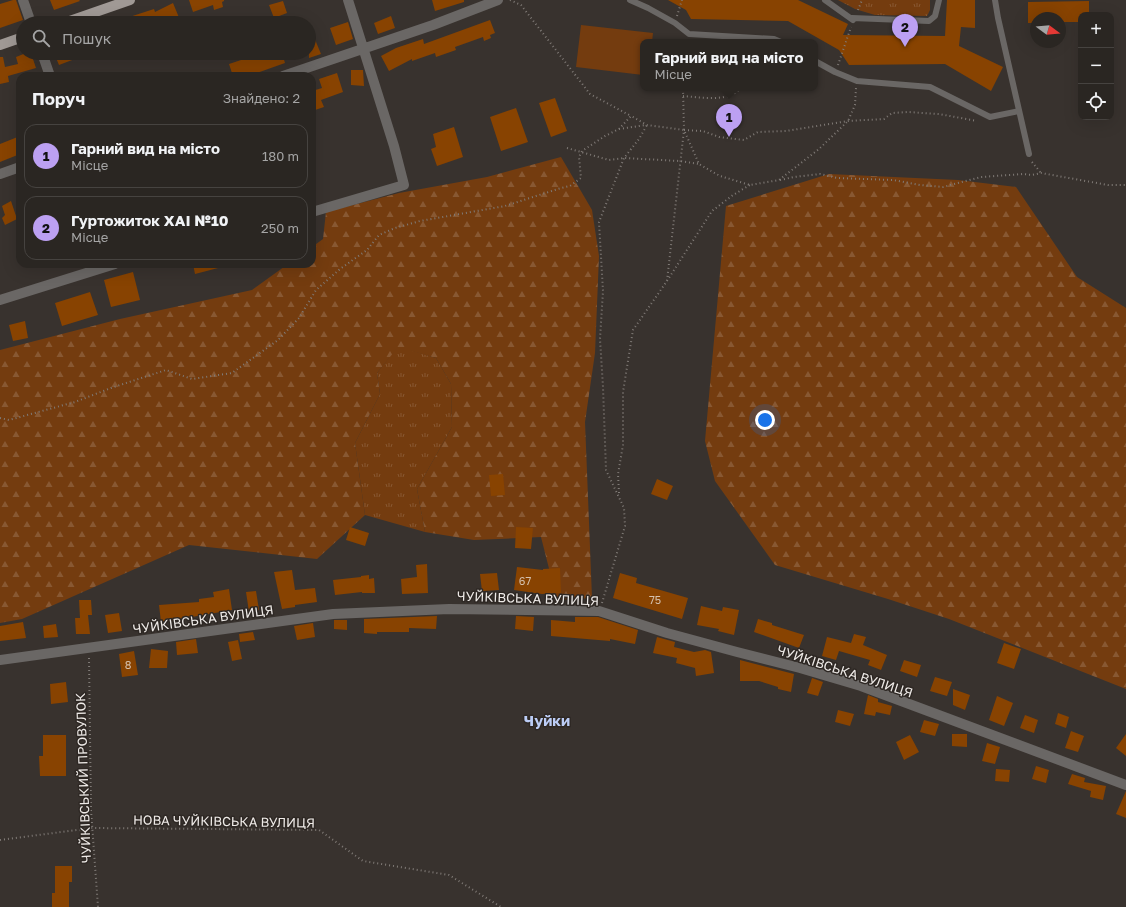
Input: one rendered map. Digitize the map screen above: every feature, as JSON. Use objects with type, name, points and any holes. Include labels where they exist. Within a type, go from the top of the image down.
[{"type":"main road","points":[[84,16],[130,0]]},
{"type":"main road","points":[[0,45],[16,39]]},
{"type":"street","points":[[22,0],[28,16]]},
{"type":"street","points":[[316,211],[404,185],[364,48],[348,0]]},
{"type":"street","points":[[295,72],[433,25],[498,0]]},
{"type":"street","points":[[44,60],[49,72]]},
{"type":"street","points":[[0,174],[16,168]]},
{"type":"street","points":[[0,300],[102,268]]},
{"type":"street","name":"ЧУЙКІВСЬКА ВУЛИЦЯ","points":[[0,660],[333,614],[449,609],[599,611],[668,633],[800,668],[861,686],[1126,785]]},
{"type":"lane","points":[[630,0],[675,23],[689,34],[774,39]]},
{"type":"lane","points":[[825,0],[853,20],[852,18],[929,21],[935,16],[939,0]]},
{"type":"lane","points":[[995,0],[1029,154]]},
{"type":"lane","points":[[818,63],[835,72],[857,81],[930,87],[990,117],[1019,111]]},
{"type":"path","points":[[510,0],[521,5],[590,94],[647,125]]},
{"type":"path","points":[[675,23],[682,0]]},
{"type":"path","points":[[835,72],[853,20]]},
{"type":"path","points":[[779,180],[819,149],[848,121],[855,105],[857,81]]},
{"type":"path","points":[[667,281],[684,130],[683,91]]},
{"type":"path","points":[[682,96],[719,98],[738,91]]},
{"type":"path","points":[[0,418],[9,420],[75,402],[111,388],[166,370],[192,379],[232,372],[278,340],[299,318],[316,290],[340,269],[366,250],[379,235],[395,228],[420,221],[505,206],[570,186],[581,178],[579,157],[582,151],[619,129],[647,125],[703,131],[719,137],[744,140],[758,132],[786,130],[848,121],[884,120],[892,113],[908,112],[939,114],[979,121],[990,117]]},
{"type":"path","points":[[619,129],[631,116]]},
{"type":"path","points":[[599,611],[625,526],[624,508],[606,470],[600,339],[603,291],[599,222],[624,158],[639,139],[647,125]]},
{"type":"path","points":[[684,130],[699,164]]},
{"type":"path","points":[[567,148],[582,151],[609,160],[624,158],[680,161],[699,164],[720,176],[750,185]]},
{"type":"path","points":[[1029,154],[1033,164],[1042,173]]},
{"type":"path","points":[[619,495],[618,474],[623,445],[623,392],[634,330],[712,211],[733,195],[750,185],[820,174],[837,178],[893,180],[920,185],[943,187],[981,177],[1023,174],[1032,175],[1042,173],[1108,185],[1126,185]]},
{"type":"path","name":"ЧУЙКІВСЬКИЙ ПРОВУЛОК","points":[[89,648],[92,828],[98,907]]},
{"type":"path","name":"НОВА ЧУЙКІВСЬКА ВУЛИЦЯ","points":[[0,840],[92,828],[319,830],[363,861],[449,875],[501,907]]},
{"type":"green space","points":[[838,0],[930,0],[930,10],[927,16],[875,15],[855,9]]},
{"type":"green space","points":[[581,25],[653,33],[652,39],[640,39],[640,75],[576,67]]},
{"type":"green space","points":[[561,157],[592,210],[599,256],[595,353],[585,422],[592,598],[557,600],[541,537],[474,540],[425,532],[417,489],[452,427],[451,384],[436,358],[398,347],[377,373],[380,394],[355,443],[365,515],[317,559],[189,545],[22,619],[0,623],[0,350],[120,319],[252,290],[282,268],[316,268],[316,244],[323,239],[326,212],[399,193],[487,177]]},
{"type":"green space","points":[[829,174],[958,180],[1016,187],[1077,277],[1126,308],[1126,689],[949,619],[775,565],[715,481],[705,441],[726,206]]},
{"type":"green space","points":[[398,346],[436,358],[451,384],[452,427],[417,489],[425,532],[365,515],[355,443],[380,394],[377,373]]},
{"type":"building","points":[[16,0],[22,16],[16,16],[16,22],[0,28],[0,4]]},
{"type":"building","points":[[50,0],[79,0],[80,1],[54,10]]},
{"type":"building","points":[[189,0],[224,1],[222,2],[223,7],[214,10],[213,5],[193,12]]},
{"type":"building","points":[[432,0],[464,0],[464,2],[435,11]]},
{"type":"building","points":[[668,0],[798,0],[848,24],[843,35],[945,36],[947,0],[975,0],[975,28],[961,27],[959,46],[1003,67],[991,91],[945,64],[849,65],[839,50],[788,21],[691,19],[686,10]]},
{"type":"building","points":[[283,1],[287,13],[279,16],[273,16],[269,5]]},
{"type":"building","points":[[1089,1],[1089,12],[1078,12],[1078,22],[1066,22],[1066,12],[1030,12],[1030,23],[1028,23],[1028,2]]},
{"type":"building","points":[[173,3],[178,16],[132,16],[154,9],[155,12]]},
{"type":"building","points":[[391,16],[395,28],[378,34],[374,23]]},
{"type":"building","points":[[490,20],[495,33],[490,35],[491,38],[484,41],[483,37],[455,47],[456,50],[436,57],[435,53],[412,61],[412,59],[389,71],[381,56],[396,48],[423,39],[424,44]]},
{"type":"building","points":[[348,22],[353,39],[336,45],[330,28]]},
{"type":"building","points":[[316,42],[321,54],[316,56]]},
{"type":"building","points":[[0,57],[3,57],[5,67],[18,64],[17,60],[33,60],[36,68],[16,72],[16,74],[8,76],[9,82],[0,84]]},
{"type":"building","points":[[57,60],[72,60],[59,65]]},
{"type":"building","points":[[241,60],[284,60],[285,63],[259,72],[232,72],[229,64]]},
{"type":"building","points":[[351,70],[363,70],[364,86],[351,85]]},
{"type":"building","points":[[337,73],[343,92],[321,100],[324,107],[316,110],[316,90],[322,88],[319,79]]},
{"type":"building","points":[[555,98],[567,131],[551,137],[539,103]]},
{"type":"building","points":[[516,108],[528,142],[501,151],[490,117]]},
{"type":"building","points":[[454,127],[463,157],[437,166],[431,149],[436,147],[433,134]]},
{"type":"building","points":[[16,138],[16,156],[0,162],[0,144]]},
{"type":"building","points":[[11,201],[16,220],[5,225],[2,218],[5,215],[2,206]]},
{"type":"building","points":[[194,268],[218,268],[195,274]]},
{"type":"building","points":[[133,272],[140,300],[111,307],[104,280]]},
{"type":"building","points":[[90,292],[98,315],[62,326],[55,303]]},
{"type":"building","points":[[25,321],[28,338],[13,341],[9,325]]},
{"type":"building","points":[[503,474],[505,495],[491,496],[489,475]]},
{"type":"building","points":[[657,479],[673,486],[667,500],[651,494]]},
{"type":"building","points":[[350,527],[369,533],[365,546],[346,540]]},
{"type":"building","points":[[516,527],[533,528],[531,549],[515,548]]},
{"type":"building","points":[[427,564],[428,593],[402,594],[401,579],[417,577],[416,565]]},
{"type":"building","points":[[517,567],[543,570],[560,568],[561,593],[542,594],[514,590]]},
{"type":"building","points":[[292,570],[295,590],[315,588],[317,602],[295,605],[295,607],[282,609],[274,572]]},
{"type":"building","points":[[497,573],[499,590],[482,591],[480,574]]},
{"type":"building","points":[[620,573],[637,578],[636,583],[688,598],[682,619],[613,598]]},
{"type":"building","points":[[369,575],[369,579],[374,578],[375,593],[362,592],[335,595],[333,580]]},
{"type":"building","points":[[229,589],[232,610],[186,618],[186,620],[161,622],[159,605],[199,602],[199,599],[214,597],[213,592]]},
{"type":"building","points":[[256,591],[259,610],[249,612],[246,592]]},
{"type":"building","points":[[79,600],[91,600],[92,615],[88,615],[90,634],[76,634],[75,618],[80,618]]},
{"type":"building","points":[[701,606],[722,611],[723,607],[739,610],[734,635],[718,631],[719,629],[697,625]]},
{"type":"building","points":[[119,613],[122,631],[108,633],[105,615]]},
{"type":"building","points":[[437,616],[436,629],[409,628],[409,632],[377,632],[377,634],[364,633],[364,619]]},
{"type":"building","points":[[516,616],[534,617],[533,631],[515,629]]},
{"type":"building","points":[[575,617],[598,617],[638,630],[635,644],[610,639],[610,641],[551,636],[551,620],[575,622]]},
{"type":"building","points":[[758,619],[804,635],[799,648],[754,632]]},
{"type":"building","points":[[334,620],[347,620],[347,630],[334,629]]},
{"type":"building","points":[[23,622],[26,638],[0,641],[0,626]]},
{"type":"building","points":[[313,623],[315,637],[297,640],[294,626]]},
{"type":"building","points":[[56,624],[58,637],[44,638],[43,626]]},
{"type":"building","points":[[253,632],[255,640],[240,642],[239,634]]},
{"type":"building","points":[[854,634],[866,637],[863,645],[887,655],[881,670],[868,665],[870,660],[839,651],[836,660],[822,656],[827,637],[851,643]]},
{"type":"building","points":[[657,637],[675,642],[674,647],[694,652],[705,650],[711,652],[714,673],[696,676],[695,668],[676,663],[677,658],[653,653]]},
{"type":"building","points":[[196,639],[198,653],[177,655],[176,642]]},
{"type":"building","points":[[238,640],[242,659],[232,661],[228,642]]},
{"type":"building","points":[[1004,643],[1021,649],[1014,669],[997,663]]},
{"type":"building","points":[[151,649],[168,651],[167,668],[149,668]]},
{"type":"building","points":[[134,651],[138,675],[122,677],[119,654]]},
{"type":"building","points":[[740,660],[794,674],[791,692],[778,689],[778,687],[759,681],[740,681]]},
{"type":"building","points":[[904,660],[921,665],[917,677],[900,671]]},
{"type":"building","points":[[935,677],[952,682],[947,696],[930,691]]},
{"type":"building","points":[[812,678],[823,682],[818,696],[807,693]]},
{"type":"building","points":[[66,682],[68,702],[51,704],[50,684]]},
{"type":"building","points":[[953,689],[970,695],[965,710],[953,705]]},
{"type":"building","points":[[868,695],[878,699],[878,702],[892,706],[890,715],[876,712],[875,716],[864,714]]},
{"type":"building","points":[[997,696],[1013,703],[1004,726],[989,720]]},
{"type":"building","points":[[838,710],[854,714],[850,726],[835,722]]},
{"type":"building","points":[[1058,713],[1069,717],[1066,728],[1055,724]]},
{"type":"building","points":[[1025,715],[1038,720],[1034,733],[1020,728]]},
{"type":"building","points":[[924,720],[939,724],[935,736],[920,732]]},
{"type":"building","points":[[1071,731],[1084,736],[1078,752],[1065,748]]},
{"type":"building","points":[[952,734],[967,734],[967,747],[952,746]]},
{"type":"building","points":[[1126,734],[1126,756],[1116,748]]},
{"type":"building","points":[[43,735],[66,735],[66,776],[40,776],[39,756],[43,756]]},
{"type":"building","points":[[910,735],[919,752],[904,760],[896,742]]},
{"type":"building","points":[[987,743],[1000,747],[995,764],[982,761]]},
{"type":"building","points":[[1036,766],[1049,770],[1046,783],[1032,779]]},
{"type":"building","points":[[996,769],[1010,770],[1009,782],[995,781]]},
{"type":"building","points":[[1072,774],[1085,778],[1084,782],[1106,786],[1103,800],[1090,797],[1091,791],[1068,784]]},
{"type":"building","points":[[1126,791],[1126,818],[1116,814]]},
{"type":"building","points":[[55,866],[72,866],[72,882],[69,882],[69,907],[52,907],[52,893],[55,893]]},
{"type":"place","name":"Гуртожиток ХАІ №10","points":[[905,47]]},
{"type":"place","name":"Гарний вид на місто","points":[[729,137]]},
{"type":"district","name":"Чуйки","points":[[547,720]]}]
